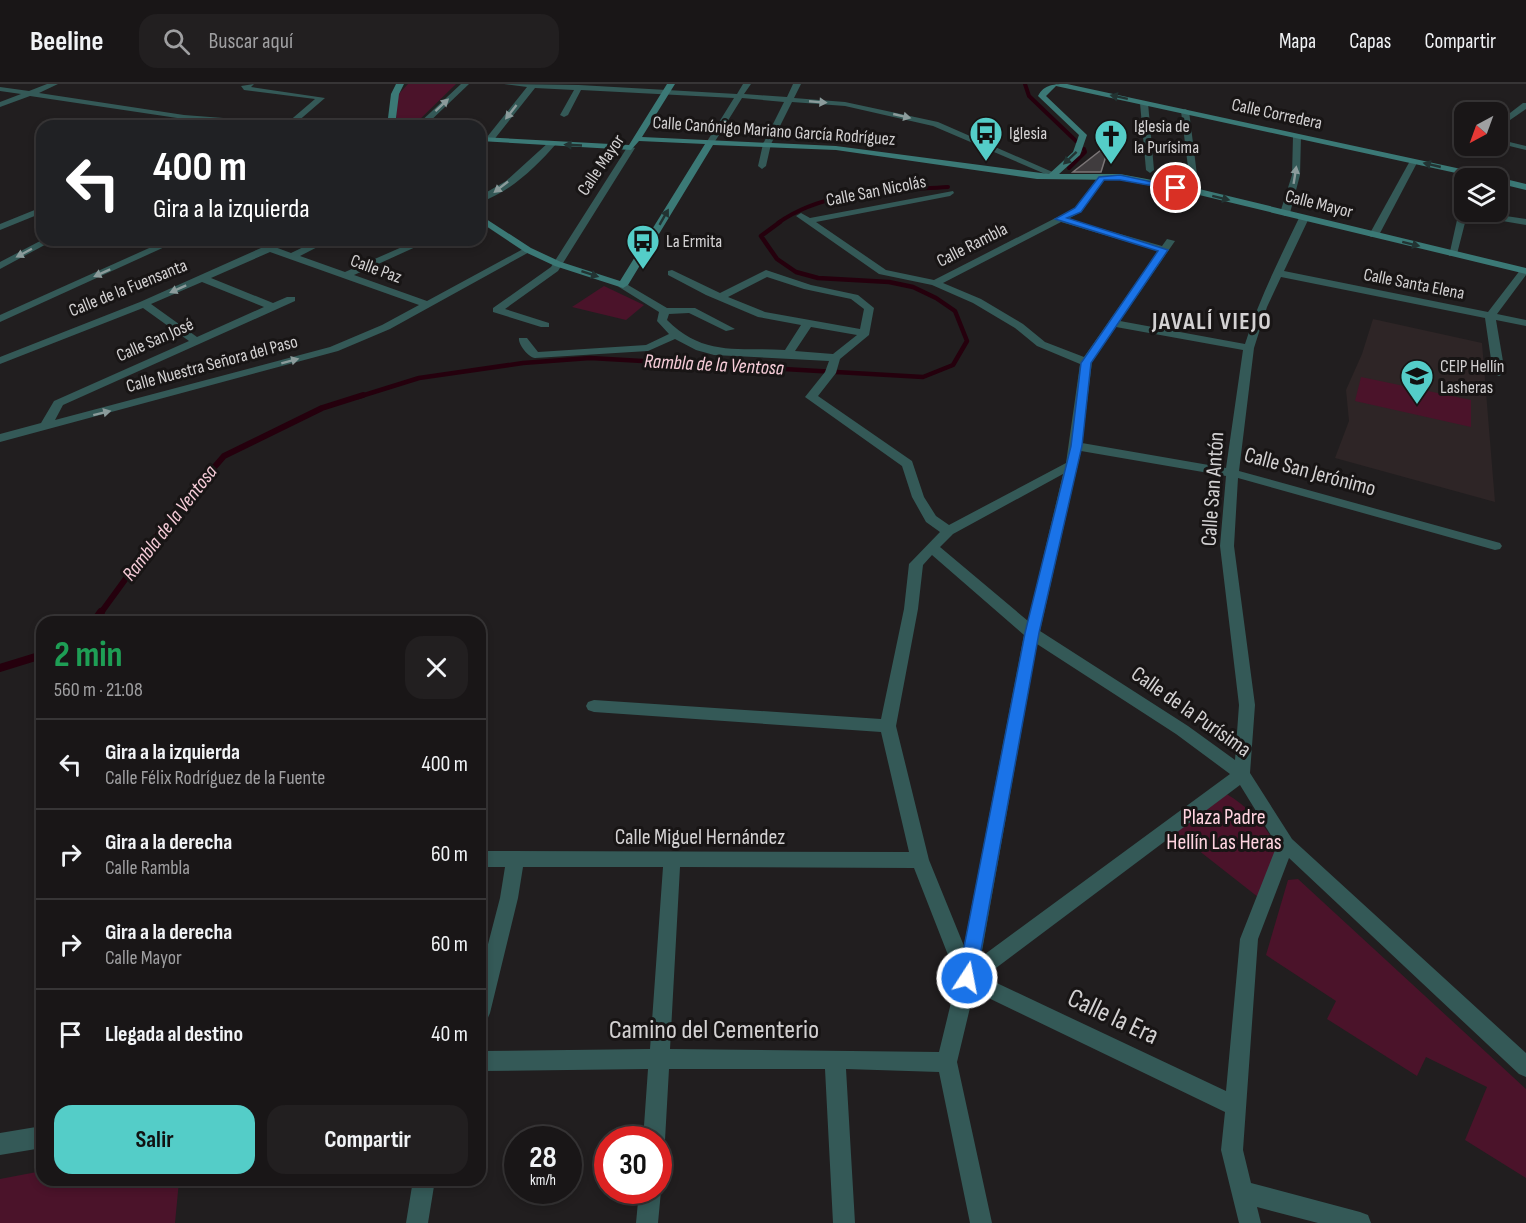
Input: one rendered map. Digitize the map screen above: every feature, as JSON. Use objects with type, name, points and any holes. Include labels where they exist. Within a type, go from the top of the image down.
[{"type":"street","points":[[0,105],[54,84]]},
{"type":"street","points":[[250,84],[244,88],[321,98],[295,120]]},
{"type":"street","points":[[392,120],[395,94],[400,84]]},
{"type":"street","points":[[426,120],[465,84]]},
{"type":"street","points":[[508,84],[668,88],[845,104],[935,124],[1051,175],[1077,153],[1083,135],[1042,96],[1044,91],[1055,84]]},
{"type":"street","points":[[623,285],[747,84]]},
{"type":"street","points":[[762,166],[767,144],[797,84]]},
{"type":"street","name":"Calle Corredera","points":[[1055,84],[1454,170]]},
{"type":"street","points":[[490,139],[532,86]]},
{"type":"street","points":[[564,115],[579,87]]},
{"type":"street","name":"Calle Mayor","points":[[544,325],[497,309],[555,269],[668,88]]},
{"type":"street","points":[[0,89],[189,117],[231,120]]},
{"type":"street","points":[[1144,103],[1150,170]]},
{"type":"street","points":[[1508,118],[1525,105]]},
{"type":"street","points":[[1185,111],[1195,191]]},
{"type":"street","points":[[185,120],[189,117]]},
{"type":"street","points":[[1285,213],[1296,175],[1298,136]]},
{"type":"street","points":[[486,139],[631,148]]},
{"type":"street","name":"Calle Canónigo Mariano García Rodríguez","points":[[638,139],[836,148],[1051,175],[1102,178]]},
{"type":"street","points":[[486,197],[525,169],[552,144]]},
{"type":"street","points":[[1508,144],[1526,148]]},
{"type":"street","points":[[1374,235],[1414,161]]},
{"type":"street","name":"Calle Mayor","points":[[1102,178],[1120,177],[1195,191],[1525,271]]},
{"type":"street","name":"Calle Rambla","points":[[935,283],[1078,210],[1102,178]]},
{"type":"street","points":[[1508,183],[1526,187]]},
{"type":"street","name":"Calle San Nicolás","points":[[935,283],[883,272],[805,218],[950,193]]},
{"type":"street","points":[[0,227],[36,212]]},
{"type":"street","name":"Calle San Antón","points":[[1242,774],[1247,705],[1227,546],[1232,473],[1249,348],[1262,307],[1304,218]]},
{"type":"street","points":[[981,1223],[947,1062],[967,978],[1032,633],[1076,446],[1086,363],[1167,246],[1059,219]]},
{"type":"street","points":[[1508,219],[1526,222]]},
{"type":"street","points":[[486,222],[528,250],[558,264],[623,285],[665,311],[691,310],[730,329]]},
{"type":"street","points":[[1452,254],[1462,222]]},
{"type":"street","points":[[0,266],[38,246]]},
{"type":"street","points":[[0,319],[162,246]]},
{"type":"street","name":"Calle Paz","points":[[264,246],[426,304]]},
{"type":"street","points":[[292,256],[313,246]]},
{"type":"street","points":[[346,275],[412,246]]},
{"type":"street","name":"Calle de la Fuensanta","points":[[0,361],[144,304],[270,248]]},
{"type":"street","name":"Calle Nuestra Señora del Paso","points":[[0,438],[334,349],[386,327],[528,250]]},
{"type":"street","name":"Calle Santa Elena","points":[[1277,273],[1490,316],[1525,271]]},
{"type":"street","points":[[672,273],[762,315],[864,333]]},
{"type":"street","points":[[721,297],[766,273],[808,287],[854,297],[869,308],[864,333],[835,358],[830,373],[811,397],[908,464],[918,497],[931,519],[948,531]]},
{"type":"street","points":[[202,278],[273,308]]},
{"type":"street","name":"Calle Rambla","points":[[935,283],[977,301],[1019,326],[1041,344],[1086,363]]},
{"type":"street","name":"Calle San José","points":[[45,427],[58,404],[291,299]]},
{"type":"street","points":[[144,304],[196,341]]},
{"type":"street","points":[[665,311],[662,321],[674,336],[698,349],[722,354],[788,354],[835,358]]},
{"type":"street","points":[[1499,373],[1490,316],[1526,323]]},
{"type":"street","points":[[788,354],[808,323]]},
{"type":"street","points":[[1112,323],[1249,348]]},
{"type":"street","points":[[523,340],[536,355],[648,348],[674,336]]},
{"type":"street","name":"Calle San Jerónimo","points":[[1076,446],[1232,473],[1329,498],[1494,546]]},
{"type":"street","points":[[967,978],[920,860],[888,726],[916,564],[948,531],[1071,465]]},
{"type":"street","name":"Calle de la Purísima","points":[[931,547],[1032,633],[1182,730],[1242,774],[1286,844],[1526,1067]]},
{"type":"street","points":[[594,706],[888,726]]},
{"type":"street","points":[[967,978],[1242,774]]},
{"type":"street","points":[[1250,1223],[1232,1150],[1249,939],[1286,844]]},
{"type":"street","name":"Calle Miguel Hernández","points":[[486,859],[920,860]]},
{"type":"street","points":[[486,988],[515,859]]},
{"type":"street","points":[[655,1126],[662,1059],[672,859]]},
{"type":"street","name":"Calle la Era","points":[[967,978],[1236,1106]]},
{"type":"street","name":"Camino del Cementerio","points":[[486,1061],[497,1059],[834,1059],[947,1062]]},
{"type":"street","points":[[834,1059],[844,1223]]},
{"type":"street","points":[[0,1144],[36,1138]]},
{"type":"street","points":[[417,1223],[423,1186]]},
{"type":"street","points":[[1243,1192],[1360,1223]]},
{"type":"street","points":[[647,1223],[649,1204]]},
{"type":"shaded area","name":"CEIP Hellín Lasheras","points":[[1373,319],[1482,343],[1495,502],[1335,458],[1349,421],[1346,390],[1362,354]]},
{"type":"green space","points":[[408,84],[456,84],[419,120],[396,120],[397,96]]},
{"type":"green space","points":[[604,286],[644,305],[626,320],[572,307]]},
{"type":"green space","points":[[1361,377],[1471,400],[1471,427],[1355,401]]},
{"type":"green space","name":"Plaza Padre Hellín Las Heras","points":[[1220,790],[1256,817],[1282,853],[1263,901],[1170,828]]},
{"type":"green space","points":[[1298,879],[1526,1089],[1526,1178],[1465,1140],[1487,1087],[1426,1057],[1417,1076],[1327,1019],[1336,1001],[1266,955],[1288,880]]},
{"type":"green space","points":[[36,1172],[36,1186],[179,1186],[175,1223],[0,1223],[0,1179]]},
{"type":"building","points":[[1110,143],[1101,172],[1073,172]]},
{"type":"waterway","name":"Rambla de la Ventosa","points":[[1025,84],[1029,96],[1076,141]]},
{"type":"waterway","name":"Rambla de la Ventosa","points":[[1069,168],[1085,152],[1084,149]]},
{"type":"waterway","name":"Rambla de la Ventosa","points":[[778,223],[797,212],[838,198],[882,191],[948,187]]},
{"type":"waterway","name":"Rambla de la Ventosa","points":[[358,397],[419,378],[523,363],[590,358],[923,377],[953,365],[967,341],[955,311],[936,298],[913,287],[889,282],[818,278],[796,272],[777,259],[761,236],[780,222]]},
{"type":"waterway","name":"Rambla de la Ventosa","points":[[100,614],[170,518],[224,456],[322,408],[363,395]]},
{"type":"waterway","name":"Rambla de la Ventosa","points":[[98,616],[101,612]]},
{"type":"waterway","name":"Rambla de la Ventosa","points":[[0,668],[36,657]]},
{"type":"place","name":"Iglesia","points":[[986,162]]},
{"type":"place","name":"Iglesia de la Purísima","points":[[1111,165]]},
{"type":"place","name":"La Ermita","points":[[643,270]]},
{"type":"place","name":"CEIP Hellín Lasheras","points":[[1417,405]]},
{"type":"district","name":"JAVALÍ VIEJO","points":[[1212,321]]},
{"type":"route","points":[[967,978],[1032,633],[1076,446],[1086,363],[1164,250],[1059,219],[1078,210],[1102,178],[1120,177],[1176,188]]}]
